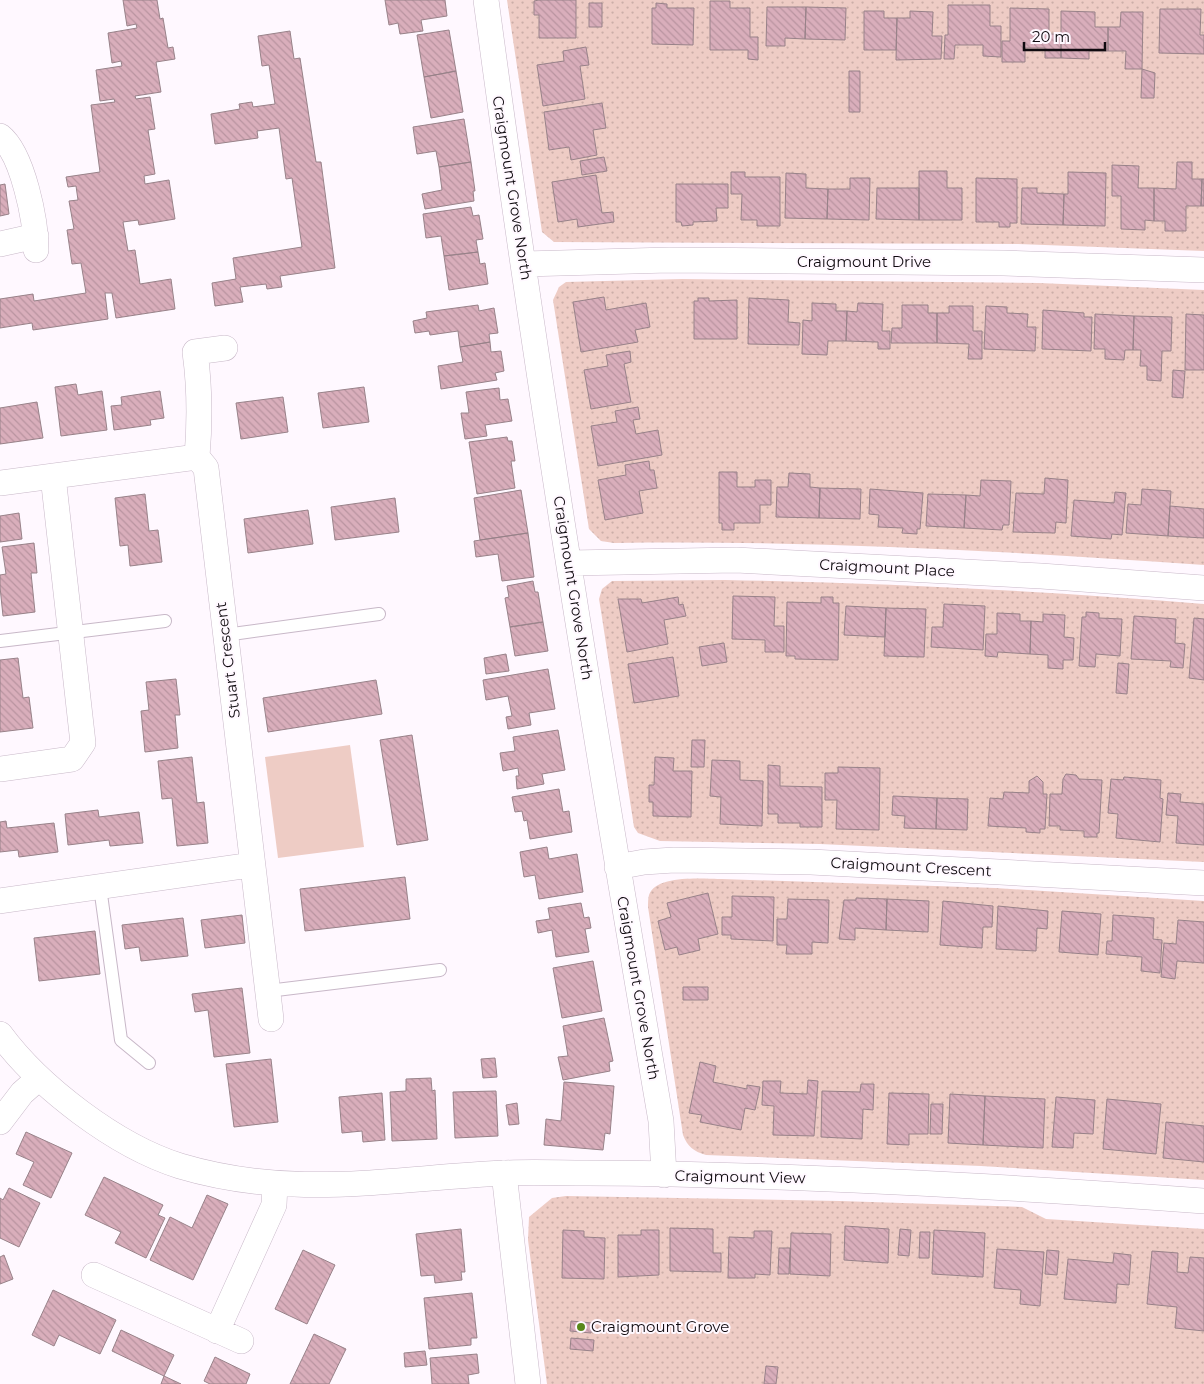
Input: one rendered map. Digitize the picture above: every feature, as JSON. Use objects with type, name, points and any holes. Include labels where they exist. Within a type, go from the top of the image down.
[{"type":"street","name":"Craigmount Grove North","points":[[486,0],[569,563],[661,1121],[664,1175]]},
{"type":"street","points":[[0,136],[7,141],[23,175],[36,243],[0,244]]},
{"type":"street","name":"Craigmount Drive","points":[[524,264],[669,260],[984,262],[1204,270]]},
{"type":"street","points":[[0,483],[197,457],[200,422],[200,383],[195,352],[224,348]]},
{"type":"street","name":"Stuart Crescent","points":[[197,457],[206,468],[271,1019]]},
{"type":"street","points":[[0,769],[72,759],[83,743],[53,476]]},
{"type":"street","name":"Craigmount Place","points":[[569,563],[736,560],[1040,576],[1204,588]]},
{"type":"street","name":"Craigmount Crescent","points":[[618,867],[644,862],[674,860],[811,862],[1204,883]]},
{"type":"street","points":[[0,901],[252,865]]},
{"type":"street","name":"Craigmount View","points":[[0,1034],[39,1078],[68,1104],[136,1146],[178,1165],[224,1176],[275,1184],[320,1186],[504,1173],[664,1175],[1001,1186],[1204,1201]]},
{"type":"street","points":[[0,1122],[22,1093],[39,1078]]},
{"type":"street","points":[[504,1173],[528,1384]]},
{"type":"street","points":[[217,1331],[274,1205],[275,1184]]},
{"type":"street","points":[[94,1275],[240,1341]]},
{"type":"lane","points":[[225,635],[379,614]]},
{"type":"lane","points":[[0,641],[165,621]]},
{"type":"lane","points":[[100,887],[121,1040],[149,1063]]},
{"type":"lane","points":[[268,991],[440,970]]},
{"type":"shaded area","points":[[507,0],[1204,0],[1204,251],[1018,244],[554,242],[542,232]]},
{"type":"shaded area","points":[[682,279],[1039,283],[1204,290],[1204,565],[1056,555],[835,545],[614,543],[601,541],[589,529],[553,300],[559,287],[566,282]]},
{"type":"shaded area","points":[[725,580],[965,588],[1204,604],[1204,862],[820,844],[660,841],[638,833],[634,827],[599,599],[602,589],[612,581]]},
{"type":"shaded area","points":[[350,745],[364,847],[278,858],[265,757]]},
{"type":"shaded area","points":[[681,879],[995,888],[1204,901],[1204,1180],[981,1166],[706,1155],[694,1150],[689,1146],[683,1135],[648,899],[653,888],[670,881]]},
{"type":"shaded area","points":[[566,1196],[840,1201],[1022,1207],[1046,1219],[1204,1229],[1204,1384],[547,1384],[528,1240],[529,1217],[552,1198]]},
{"type":"building","points":[[123,0],[157,0],[160,19],[163,18],[168,48],[173,47],[175,59],[156,62],[161,92],[135,96],[136,99],[150,97],[155,129],[148,130],[155,174],[144,176],[145,184],[169,180],[175,219],[139,225],[138,220],[123,222],[128,251],[135,250],[140,284],[171,279],[175,309],[116,318],[112,293],[105,293],[108,319],[33,330],[32,323],[0,328],[0,299],[33,294],[34,301],[86,293],[81,263],[72,264],[67,230],[74,229],[69,201],[78,200],[76,186],[68,187],[66,177],[100,172],[91,105],[115,102],[114,99],[100,101],[96,70],[122,66],[121,61],[112,63],[108,33],[137,28],[136,24],[127,26]]},
{"type":"building","points":[[385,0],[445,0],[447,16],[421,20],[423,31],[400,34],[398,23],[389,25]]},
{"type":"building","points":[[576,0],[576,38],[539,38],[539,15],[534,15],[534,1]]},
{"type":"building","points":[[710,1],[730,1],[730,8],[750,8],[750,37],[758,37],[758,60],[748,59],[748,50],[710,50]]},
{"type":"building","points":[[589,3],[602,3],[602,27],[589,27]]},
{"type":"building","points":[[656,3],[667,4],[667,8],[694,8],[693,45],[652,44],[652,8],[656,8]]},
{"type":"building","points":[[948,5],[990,5],[990,26],[1001,26],[1001,57],[983,56],[983,45],[955,45],[954,59],[944,59],[945,35],[948,35]]},
{"type":"building","points":[[767,7],[806,7],[805,39],[785,38],[785,46],[766,46]]},
{"type":"building","points":[[806,7],[846,8],[845,40],[805,39]]},
{"type":"building","points":[[1010,8],[1049,9],[1049,34],[1061,34],[1061,58],[1045,58],[1045,48],[1025,48],[1025,62],[1002,62],[1002,41],[1010,41]]},
{"type":"building","points":[[1160,9],[1201,9],[1200,35],[1204,35],[1204,54],[1159,53]]},
{"type":"building","points":[[864,11],[884,11],[884,18],[897,18],[896,50],[864,50]]},
{"type":"building","points":[[910,11],[933,12],[932,36],[942,36],[941,59],[896,60],[897,18],[910,18]]},
{"type":"building","points":[[1061,11],[1095,12],[1095,27],[1108,27],[1108,51],[1089,51],[1089,59],[1061,58]]},
{"type":"building","points":[[1121,12],[1143,12],[1142,69],[1125,69],[1126,51],[1108,51],[1108,27],[1120,27]]},
{"type":"building","points":[[449,30],[456,71],[424,77],[417,35]]},
{"type":"building","points":[[290,31],[294,59],[300,58],[316,162],[321,162],[335,268],[280,276],[282,287],[267,289],[266,284],[240,287],[243,302],[215,306],[212,283],[236,279],[233,258],[302,247],[292,178],[286,179],[279,128],[257,131],[258,138],[215,144],[211,114],[240,109],[239,104],[252,102],[253,107],[275,104],[269,65],[262,66],[258,36]]},
{"type":"building","points":[[586,47],[589,65],[580,66],[585,99],[543,106],[537,65],[564,61],[563,51]]},
{"type":"building","points":[[1142,69],[1155,73],[1154,98],[1141,98]]},
{"type":"building","points":[[456,71],[463,112],[431,118],[424,77]]},
{"type":"building","points":[[849,71],[860,71],[860,112],[849,112]]},
{"type":"building","points":[[602,103],[606,128],[593,130],[597,155],[571,160],[569,147],[549,150],[544,112]]},
{"type":"building","points":[[464,119],[471,162],[439,167],[436,151],[417,154],[413,127]]},
{"type":"building","points":[[604,157],[607,171],[582,175],[580,161]]},
{"type":"building","points":[[471,162],[475,191],[473,191],[474,201],[425,209],[422,194],[442,190],[439,167]]},
{"type":"building","points":[[1177,162],[1192,162],[1192,179],[1202,179],[1201,206],[1186,206],[1186,231],[1165,231],[1165,221],[1154,221],[1154,188],[1176,189]]},
{"type":"building","points":[[1112,165],[1139,166],[1138,188],[1154,188],[1154,221],[1145,220],[1145,230],[1121,229],[1121,196],[1112,196]]},
{"type":"building","points":[[919,171],[947,171],[947,188],[962,188],[962,220],[919,220]]},
{"type":"building","points":[[731,172],[745,172],[745,177],[780,177],[780,226],[757,226],[757,220],[741,220],[742,194],[731,194]]},
{"type":"building","points":[[1068,172],[1106,173],[1105,226],[1063,225],[1064,194],[1068,194]]},
{"type":"building","points":[[786,173],[806,174],[806,188],[828,189],[827,219],[785,218]]},
{"type":"building","points":[[596,175],[602,213],[613,212],[614,222],[578,227],[577,219],[558,222],[552,182]]},
{"type":"building","points":[[850,178],[870,178],[869,220],[827,219],[828,189],[850,189]]},
{"type":"building","points":[[976,178],[1017,179],[1017,223],[1010,223],[1010,227],[999,227],[999,222],[976,222]]},
{"type":"building","points":[[1202,179],[1204,179],[1204,206],[1201,206]]},
{"type":"building","points":[[5,184],[9,214],[0,216],[0,185]]},
{"type":"building","points":[[676,184],[728,184],[728,208],[716,208],[717,221],[693,222],[693,225],[682,226],[681,222],[676,222]]},
{"type":"building","points":[[877,188],[919,188],[919,220],[876,219]]},
{"type":"building","points":[[1022,188],[1037,188],[1037,193],[1064,194],[1063,225],[1021,224]]},
{"type":"building","points":[[471,207],[473,216],[479,215],[483,239],[476,240],[478,252],[444,256],[441,236],[426,238],[423,214]]},
{"type":"building","points":[[478,252],[480,264],[485,263],[488,284],[449,290],[444,256]]},
{"type":"building","points":[[604,297],[606,310],[646,303],[650,327],[635,330],[638,342],[581,352],[573,302]]},
{"type":"building","points":[[698,298],[709,298],[709,301],[737,300],[737,339],[694,339],[694,301],[698,301]]},
{"type":"building","points":[[749,298],[789,300],[788,322],[800,323],[799,345],[748,344]]},
{"type":"building","points":[[812,303],[836,304],[836,311],[847,311],[846,341],[828,341],[827,355],[802,354],[803,320],[812,321]]},
{"type":"building","points":[[858,303],[883,304],[882,331],[890,331],[890,349],[878,349],[878,342],[846,341],[847,311],[857,312]]},
{"type":"building","points":[[478,305],[479,311],[494,308],[498,333],[489,334],[490,342],[460,347],[458,331],[430,335],[429,331],[415,333],[413,321],[427,318],[426,312]]},
{"type":"building","points":[[902,305],[928,305],[928,313],[937,313],[937,343],[891,343],[892,328],[902,328]]},
{"type":"building","points":[[949,306],[973,306],[973,331],[982,331],[982,359],[968,359],[969,344],[937,343],[937,313],[949,313]]},
{"type":"building","points":[[986,306],[1007,307],[1007,313],[1028,314],[1027,327],[1036,327],[1035,351],[984,349]]},
{"type":"building","points":[[1043,310],[1084,313],[1084,317],[1092,317],[1091,351],[1042,349]]},
{"type":"building","points":[[1095,314],[1134,316],[1133,350],[1125,350],[1124,360],[1105,359],[1105,349],[1094,349]]},
{"type":"building","points":[[1186,314],[1204,315],[1204,370],[1185,370]]},
{"type":"building","points":[[1134,316],[1172,317],[1171,351],[1162,351],[1161,381],[1147,380],[1147,366],[1140,366],[1141,350],[1133,350]]},
{"type":"building","points":[[490,342],[491,352],[501,351],[504,371],[495,373],[497,380],[441,389],[438,366],[463,362],[460,347]]},
{"type":"building","points":[[630,351],[631,362],[624,364],[631,402],[591,409],[584,370],[608,366],[606,355]]},
{"type":"building","points":[[1173,370],[1185,371],[1183,398],[1172,397]]},
{"type":"building","points":[[76,384],[78,395],[102,391],[107,430],[61,436],[55,387]]},
{"type":"building","points":[[364,387],[369,422],[323,428],[318,393]]},
{"type":"building","points":[[499,388],[500,400],[508,399],[512,421],[485,425],[487,436],[465,439],[461,413],[469,413],[466,392]]},
{"type":"building","points":[[160,391],[164,418],[150,420],[151,425],[114,430],[111,406],[122,405],[121,397]]},
{"type":"building","points":[[283,397],[288,432],[241,439],[236,403]]},
{"type":"building","points":[[37,402],[43,438],[0,444],[0,408]]},
{"type":"building","points":[[638,407],[640,419],[633,420],[636,434],[658,430],[662,455],[598,466],[591,426],[617,422],[615,411]]},
{"type":"building","points":[[507,437],[508,441],[512,441],[515,461],[511,461],[515,488],[477,494],[469,442]]},
{"type":"building","points":[[649,461],[650,470],[654,470],[657,488],[639,491],[643,513],[605,520],[598,480],[626,475],[625,465]]},
{"type":"building","points":[[719,472],[737,472],[737,487],[755,487],[755,480],[771,480],[771,505],[760,505],[760,523],[734,523],[734,530],[722,530],[722,523],[719,523]]},
{"type":"building","points":[[789,473],[810,474],[810,487],[820,488],[819,518],[776,517],[777,487],[788,487]]},
{"type":"building","points":[[1045,478],[1068,480],[1066,523],[1056,522],[1055,533],[1013,532],[1016,493],[1044,494]]},
{"type":"building","points":[[981,480],[1011,481],[1009,525],[1003,525],[1002,530],[964,528],[966,495],[980,496]]},
{"type":"building","points":[[820,488],[861,489],[860,519],[819,518]]},
{"type":"building","points":[[870,489],[923,493],[920,529],[917,529],[917,534],[902,533],[903,528],[878,527],[879,515],[869,514]]},
{"type":"building","points":[[1142,489],[1171,491],[1168,536],[1126,533],[1128,504],[1141,505]]},
{"type":"building","points":[[521,490],[528,533],[480,540],[474,498]]},
{"type":"building","points":[[1115,492],[1126,493],[1122,535],[1112,534],[1111,539],[1071,536],[1074,500],[1114,503]]},
{"type":"building","points":[[145,494],[149,531],[158,530],[162,562],[130,566],[128,545],[120,546],[115,498]]},
{"type":"building","points":[[928,494],[966,495],[964,528],[926,526]]},
{"type":"building","points":[[395,498],[399,532],[335,540],[331,507]]},
{"type":"building","points":[[1170,506],[1204,509],[1204,538],[1168,536]]},
{"type":"building","points":[[308,510],[313,544],[248,553],[244,519]]},
{"type":"building","points":[[19,513],[22,539],[0,542],[0,516]]},
{"type":"building","points":[[528,533],[534,577],[502,581],[498,554],[476,557],[474,541]]},
{"type":"building","points":[[34,543],[37,573],[31,573],[35,612],[3,616],[0,575],[6,574],[2,547]]},
{"type":"building","points":[[533,581],[535,592],[538,592],[543,622],[510,627],[505,598],[509,597],[507,586]]},
{"type":"building","points":[[733,596],[775,597],[774,626],[784,626],[784,652],[765,652],[765,640],[732,639]]},
{"type":"building","points":[[678,597],[679,605],[683,604],[686,616],[664,620],[668,644],[627,652],[618,599],[641,599],[642,603]]},
{"type":"building","points":[[821,597],[833,597],[833,603],[839,603],[838,660],[795,659],[795,656],[786,656],[787,602],[821,603]]},
{"type":"building","points":[[944,604],[985,606],[983,650],[931,647],[932,627],[943,627]]},
{"type":"building","points":[[846,606],[886,608],[885,637],[844,635]]},
{"type":"building","points":[[886,608],[926,609],[924,657],[884,656]]},
{"type":"building","points":[[1086,612],[1099,613],[1099,618],[1122,619],[1120,656],[1096,654],[1095,667],[1079,666],[1082,617],[1086,617]]},
{"type":"building","points":[[997,613],[1020,614],[1020,621],[1031,621],[1030,654],[998,652],[997,657],[985,656],[986,634],[997,634]]},
{"type":"building","points":[[1043,614],[1065,615],[1064,637],[1074,638],[1073,660],[1063,660],[1063,669],[1048,668],[1048,655],[1030,654],[1031,621],[1043,622]]},
{"type":"building","points":[[1134,616],[1176,619],[1175,643],[1185,644],[1183,668],[1170,667],[1171,661],[1131,659]]},
{"type":"building","points":[[1194,618],[1204,619],[1204,680],[1189,678]]},
{"type":"building","points":[[543,622],[548,651],[515,656],[510,627]]},
{"type":"building","points":[[724,643],[727,662],[702,666],[699,647]]},
{"type":"building","points":[[506,654],[509,671],[486,674],[484,658]]},
{"type":"building","points":[[673,657],[679,696],[634,703],[628,664]]},
{"type":"building","points":[[18,658],[23,698],[29,697],[33,728],[0,732],[0,660]]},
{"type":"building","points":[[1118,663],[1129,664],[1127,694],[1116,693]]},
{"type":"building","points":[[548,669],[555,709],[529,713],[531,725],[508,729],[506,717],[512,716],[508,696],[486,700],[483,680]]},
{"type":"building","points":[[176,679],[180,715],[175,715],[178,748],[145,752],[141,711],[149,710],[146,682]]},
{"type":"building","points":[[376,680],[382,714],[268,732],[263,698]]},
{"type":"building","points":[[558,730],[565,770],[542,774],[544,784],[517,789],[516,776],[519,776],[518,768],[503,771],[500,753],[515,751],[513,737]]},
{"type":"building","points":[[412,735],[428,840],[397,845],[380,740]]},
{"type":"building","points":[[692,740],[705,740],[704,767],[691,767]]},
{"type":"building","points":[[192,757],[197,803],[204,802],[208,843],[177,846],[172,798],[162,799],[158,761]]},
{"type":"building","points":[[655,757],[674,758],[673,771],[692,771],[691,817],[653,816],[653,802],[649,802],[649,785],[654,785]]},
{"type":"building","points":[[712,760],[740,761],[740,780],[763,781],[762,826],[720,824],[721,797],[710,796]]},
{"type":"building","points":[[768,765],[780,766],[780,786],[822,787],[822,827],[800,827],[800,823],[778,823],[778,814],[768,814]]},
{"type":"building","points":[[838,767],[880,768],[879,830],[836,829],[837,800],[825,800],[825,773],[838,773]]},
{"type":"building","points":[[1066,774],[1076,775],[1079,779],[1102,780],[1099,833],[1097,833],[1097,837],[1084,837],[1084,831],[1060,830],[1060,826],[1049,826],[1050,794],[1062,794],[1063,779]]},
{"type":"building","points":[[1037,776],[1043,782],[1043,794],[1047,794],[1045,829],[1040,829],[1040,833],[1026,832],[1026,828],[988,826],[990,798],[1003,799],[1004,792],[1029,793],[1029,781]]},
{"type":"building","points":[[1124,777],[1161,780],[1160,798],[1163,799],[1160,842],[1116,838],[1118,814],[1108,813],[1111,779],[1123,780]]},
{"type":"building","points":[[559,789],[563,812],[569,811],[572,832],[530,839],[527,820],[524,821],[522,811],[515,812],[512,797]]},
{"type":"building","points":[[1168,793],[1181,794],[1180,802],[1204,804],[1204,845],[1176,843],[1178,816],[1166,815]]},
{"type":"building","points":[[893,796],[937,798],[936,829],[904,828],[905,816],[892,815]]},
{"type":"building","points":[[937,798],[968,799],[967,830],[936,829]]},
{"type":"building","points":[[98,810],[99,817],[139,812],[143,843],[110,846],[109,840],[68,845],[65,814]]},
{"type":"building","points":[[6,821],[7,828],[54,823],[58,852],[19,857],[18,850],[0,852],[0,822]]},
{"type":"building","points":[[547,847],[549,859],[577,854],[583,892],[539,899],[535,875],[524,877],[520,852]]},
{"type":"building","points":[[405,877],[410,919],[305,931],[300,889]]},
{"type":"building","points":[[708,893],[718,934],[698,939],[700,950],[679,955],[677,947],[665,950],[658,921],[671,917],[667,903]]},
{"type":"building","points":[[732,896],[774,897],[773,941],[731,939],[731,935],[722,935],[722,917],[732,917]]},
{"type":"building","points":[[856,898],[887,899],[886,930],[855,928],[855,940],[839,939],[844,900],[856,900]]},
{"type":"building","points":[[788,899],[829,900],[828,943],[812,942],[812,954],[786,954],[787,945],[777,945],[777,919],[787,919]]},
{"type":"building","points":[[887,899],[929,901],[928,932],[886,930]]},
{"type":"building","points":[[943,901],[993,906],[992,927],[983,927],[982,948],[940,945]]},
{"type":"building","points":[[581,903],[584,918],[589,917],[591,928],[585,929],[589,952],[556,957],[552,930],[538,933],[536,921],[550,919],[548,908]]},
{"type":"building","points":[[998,906],[1048,911],[1047,929],[1037,928],[1036,951],[996,949]]},
{"type":"building","points":[[1062,911],[1101,914],[1098,955],[1059,952]]},
{"type":"building","points":[[242,915],[245,943],[205,948],[201,920]]},
{"type":"building","points":[[1113,915],[1154,918],[1153,939],[1162,940],[1160,973],[1141,971],[1142,957],[1106,954],[1107,941],[1112,941]]},
{"type":"building","points":[[183,918],[188,956],[141,961],[139,947],[125,949],[122,925]]},
{"type":"building","points":[[1178,920],[1204,922],[1204,963],[1177,961],[1175,979],[1161,977],[1164,943],[1176,944]]},
{"type":"building","points":[[95,931],[100,974],[39,981],[34,938]]},
{"type":"building","points":[[593,961],[602,1011],[562,1018],[553,968]]},
{"type":"building","points":[[683,987],[708,987],[708,1000],[683,1000]]},
{"type":"building","points":[[242,988],[250,1053],[214,1057],[208,1010],[195,1012],[192,994]]},
{"type":"building","points":[[604,1018],[613,1061],[609,1062],[610,1071],[563,1080],[558,1057],[568,1056],[563,1026]]},
{"type":"building","points":[[495,1058],[497,1077],[483,1078],[481,1059]]},
{"type":"building","points":[[271,1059],[278,1122],[234,1127],[226,1064]]},
{"type":"building","points":[[700,1062],[716,1066],[713,1082],[747,1089],[747,1085],[760,1087],[755,1110],[745,1108],[741,1130],[700,1122],[702,1115],[689,1113]]},
{"type":"building","points":[[431,1078],[432,1091],[435,1090],[437,1139],[392,1141],[390,1092],[406,1091],[406,1079]]},
{"type":"building","points":[[808,1080],[818,1081],[814,1136],[773,1135],[774,1106],[762,1105],[763,1081],[781,1081],[780,1093],[807,1094]]},
{"type":"building","points":[[564,1082],[614,1086],[610,1134],[605,1133],[603,1150],[544,1145],[546,1119],[561,1121]]},
{"type":"building","points":[[861,1084],[874,1084],[873,1110],[863,1109],[862,1139],[821,1137],[822,1091],[860,1092]]},
{"type":"building","points":[[496,1091],[498,1136],[455,1138],[453,1092]]},
{"type":"building","points":[[382,1093],[385,1140],[363,1142],[362,1131],[342,1133],[339,1097]]},
{"type":"building","points":[[889,1093],[929,1094],[928,1134],[909,1134],[909,1145],[887,1144]]},
{"type":"building","points":[[950,1094],[985,1096],[983,1145],[948,1143]]},
{"type":"building","points":[[985,1096],[1045,1099],[1043,1148],[983,1145]]},
{"type":"building","points":[[1056,1097],[1095,1100],[1093,1134],[1074,1133],[1073,1148],[1052,1147]]},
{"type":"building","points":[[1107,1099],[1161,1104],[1156,1154],[1103,1149]]},
{"type":"building","points":[[517,1103],[519,1124],[509,1125],[506,1105]]},
{"type":"building","points":[[931,1104],[943,1104],[942,1134],[930,1134]]},
{"type":"building","points":[[1166,1122],[1204,1126],[1204,1162],[1163,1158]]},
{"type":"building","points":[[26,1132],[72,1153],[51,1198],[23,1185],[34,1162],[16,1154]]},
{"type":"building","points":[[104,1177],[163,1205],[158,1215],[165,1218],[146,1258],[115,1243],[121,1232],[85,1215]]},
{"type":"building","points":[[9,1188],[40,1203],[19,1247],[0,1238],[0,1198],[3,1200]]},
{"type":"building","points":[[207,1195],[228,1204],[193,1280],[150,1260],[170,1217],[192,1228]]},
{"type":"building","points":[[845,1226],[889,1229],[888,1263],[844,1260]]},
{"type":"building","points":[[670,1228],[713,1229],[713,1253],[721,1253],[721,1272],[670,1271]]},
{"type":"building","points":[[461,1229],[465,1272],[461,1272],[462,1280],[435,1283],[434,1275],[421,1276],[416,1234]]},
{"type":"building","points":[[900,1229],[911,1230],[909,1256],[898,1255]]},
{"type":"building","points":[[563,1230],[584,1231],[584,1237],[605,1238],[604,1279],[562,1278]]},
{"type":"building","points":[[641,1230],[659,1230],[659,1275],[618,1277],[618,1235],[641,1235]]},
{"type":"building","points":[[934,1230],[985,1233],[983,1277],[932,1274]]},
{"type":"building","points":[[754,1231],[772,1231],[770,1275],[755,1274],[755,1278],[728,1278],[729,1237],[754,1238]]},
{"type":"building","points":[[920,1232],[930,1232],[929,1258],[919,1258]]},
{"type":"building","points":[[791,1233],[831,1234],[830,1276],[790,1274]]},
{"type":"building","points":[[779,1248],[790,1248],[789,1274],[778,1274]]},
{"type":"building","points":[[997,1249],[1044,1252],[1040,1306],[1020,1304],[1021,1290],[994,1288]]},
{"type":"building","points":[[303,1250],[335,1265],[307,1324],[275,1309]]},
{"type":"building","points":[[1047,1250],[1059,1251],[1057,1275],[1045,1274]]},
{"type":"building","points":[[1152,1251],[1178,1253],[1177,1272],[1188,1273],[1190,1257],[1204,1258],[1204,1331],[1175,1328],[1177,1307],[1147,1304]]},
{"type":"building","points":[[1114,1253],[1131,1255],[1129,1285],[1117,1284],[1116,1303],[1064,1299],[1068,1259],[1113,1263]]},
{"type":"building","points":[[4,1255],[13,1279],[0,1284],[0,1257]]},
{"type":"building","points":[[53,1290],[116,1320],[100,1354],[59,1335],[54,1346],[32,1335]]},
{"type":"building","points":[[472,1293],[477,1338],[471,1338],[471,1345],[429,1349],[424,1298]]},
{"type":"building","name":"Craigmount Grove","points":[[571,1321],[592,1323],[591,1333],[570,1331]]},
{"type":"building","points":[[121,1330],[174,1355],[164,1376],[112,1351]]},
{"type":"building","points":[[314,1334],[346,1349],[329,1384],[290,1384]]},
{"type":"building","points":[[571,1338],[594,1340],[593,1351],[570,1349]]},
{"type":"building","points":[[425,1351],[427,1365],[405,1367],[404,1353]]},
{"type":"building","points":[[477,1354],[479,1373],[468,1375],[469,1384],[432,1384],[430,1358]]},
{"type":"building","points":[[215,1357],[250,1374],[246,1384],[210,1384],[204,1381]]},
{"type":"building","points":[[766,1366],[778,1367],[776,1384],[764,1384]]},
{"type":"building","points":[[164,1376],[181,1384],[161,1384]]},
{"type":"place","name":"Craigmount Grove","points":[[581,1327]]}]
